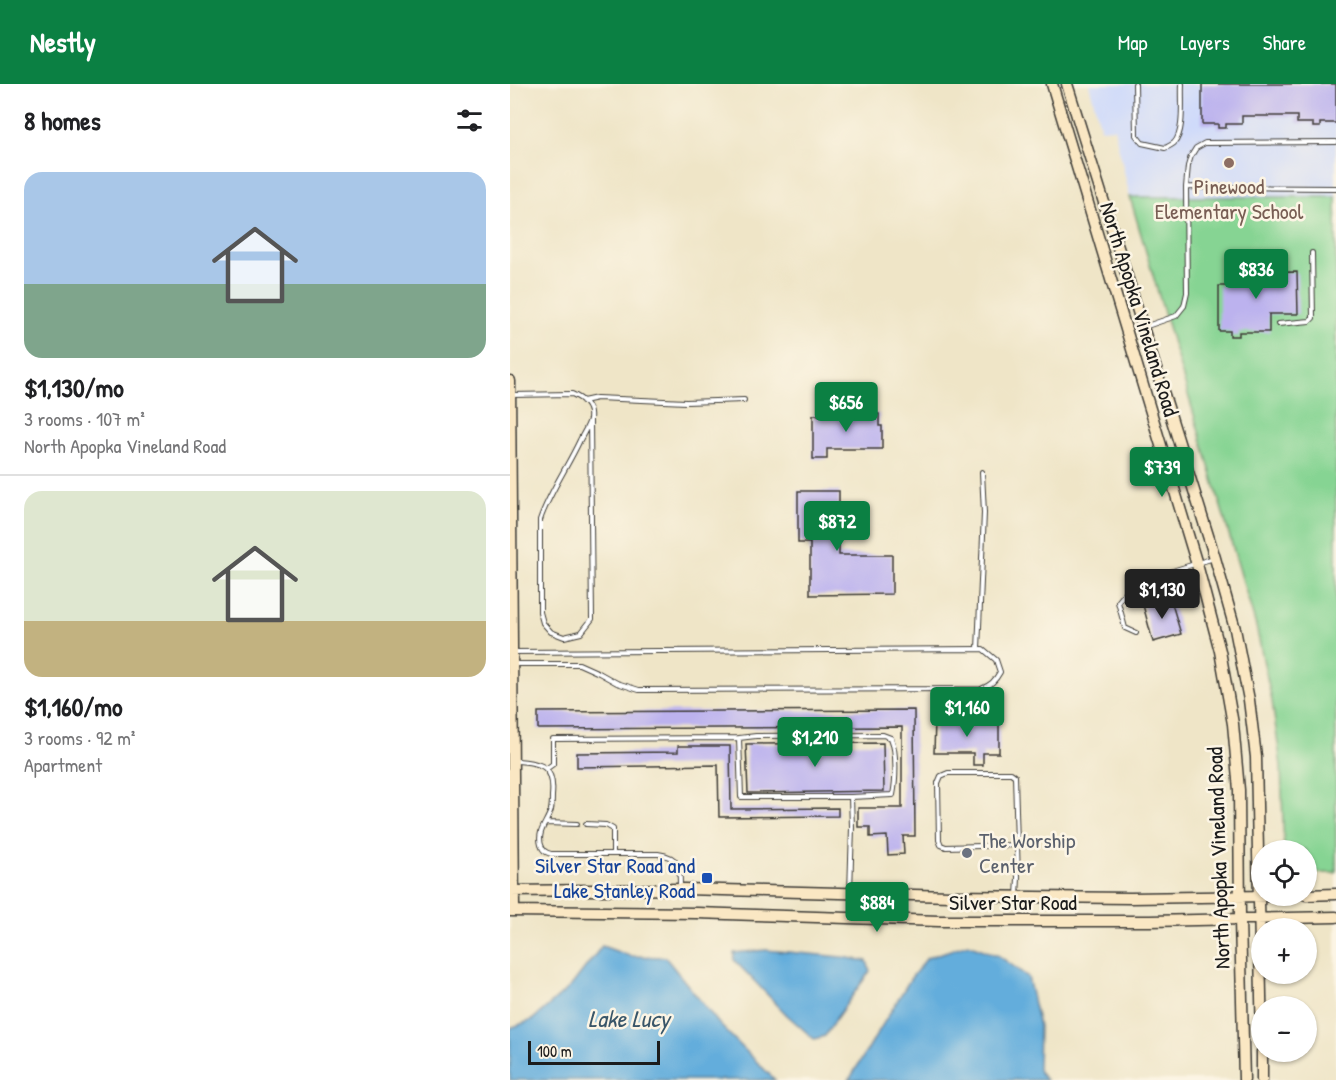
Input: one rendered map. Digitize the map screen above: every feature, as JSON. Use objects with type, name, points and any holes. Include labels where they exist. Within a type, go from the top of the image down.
[{"type":"main road","name":"North Apopka Vineland Road","points":[[1052,84],[1197,564],[1220,651],[1233,724],[1239,790],[1244,1080]]},
{"type":"main road","name":"North Apopka Vineland Road","points":[[1066,84],[1215,558],[1235,629],[1249,700],[1256,757],[1260,840]]},
{"type":"main road","points":[[510,381],[512,911]]},
{"type":"main road","name":"Silver Star Road","points":[[512,891],[680,889],[1017,897],[1251,896]]},
{"type":"main road","points":[[1317,894],[1336,894]]},
{"type":"main road","name":"Silver Star Road","points":[[512,911],[939,921],[1251,919]]},
{"type":"main road","name":"Silver Star Road","points":[[1298,918],[1336,917]]},
{"type":"main road","points":[[1262,1062],[1262,1080]]},
{"type":"lane","points":[[1135,84],[1136,135],[1142,143],[1165,148],[1175,142],[1180,133],[1182,84]]},
{"type":"lane","points":[[1143,327],[1176,316],[1184,306],[1187,293],[1186,187],[1188,166],[1196,148],[1205,143],[1336,142]]},
{"type":"lane","points":[[1186,187],[1336,188]]},
{"type":"lane","points":[[1278,324],[1310,321],[1313,318],[1312,253]]},
{"type":"lane","points":[[510,395],[572,394],[581,398],[589,408],[590,419],[592,619],[581,633],[564,637],[551,632],[543,623],[540,612],[540,520],[590,419]]},
{"type":"lane","points":[[583,401],[597,398],[686,402],[744,400]]},
{"type":"lane","points":[[978,649],[984,513],[982,472]]},
{"type":"lane","points":[[1136,633],[1125,628],[1118,602],[1130,587],[1215,558]]},
{"type":"lane","points":[[512,652],[984,649],[996,660],[1000,672],[990,686],[981,689],[639,690],[617,684],[579,664],[512,664]]},
{"type":"lane","points":[[546,769],[553,764],[553,739],[883,735],[891,738],[894,746],[895,787],[893,795],[741,797],[739,738]]},
{"type":"lane","points":[[513,761],[531,762],[546,769],[552,776],[551,809],[539,838],[545,852],[551,854],[668,855],[675,860],[680,869],[680,889]]},
{"type":"lane","points":[[1016,845],[946,847],[941,845],[938,783],[941,776],[948,772],[1011,772],[1015,776],[1017,897]]},
{"type":"lane","points":[[850,893],[851,797]]},
{"type":"lane","points":[[545,823],[576,824]]},
{"type":"lane","points":[[586,824],[606,825],[612,829],[613,854]]},
{"type":"shaded area","name":"Pinewood Elementary School","points":[[1089,84],[1336,84],[1336,197],[1130,197],[1114,128],[1101,129]]},
{"type":"green space","points":[[1130,197],[1336,197],[1336,873],[1317,873],[1317,840],[1284,840],[1281,766],[1272,701],[1256,626]]},
{"type":"water","points":[[968,944],[999,956],[1028,977],[1039,1026],[1038,1070],[1046,1080],[849,1080],[911,978],[927,958]]},
{"type":"water","name":"Lake Lucy","points":[[602,946],[630,956],[665,957],[720,1025],[775,1080],[510,1080],[510,1028],[532,1020],[571,986]]},
{"type":"water","points":[[766,950],[867,961],[870,971],[825,1036],[814,1039],[787,1015],[734,960],[734,953]]},
{"type":"building","points":[[1202,84],[1336,84],[1336,123],[1320,123],[1320,127],[1313,127],[1313,123],[1297,123],[1297,116],[1242,116],[1242,124],[1226,124],[1226,128],[1218,128],[1218,124],[1202,124]]},
{"type":"building","points":[[1229,269],[1237,269],[1237,273],[1297,272],[1298,314],[1269,314],[1269,332],[1239,332],[1239,336],[1230,336],[1230,331],[1219,331],[1219,286],[1229,286]]},
{"type":"building","points":[[879,414],[879,426],[882,426],[882,449],[827,449],[827,459],[813,459],[813,415]]},
{"type":"building","points":[[798,491],[839,491],[839,555],[892,555],[892,594],[810,595],[810,543],[798,543]]},
{"type":"building","points":[[1170,597],[1181,634],[1153,642],[1143,605]]},
{"type":"building","points":[[914,710],[915,836],[903,836],[904,854],[888,855],[887,836],[870,837],[870,827],[858,827],[858,808],[902,808],[902,727],[538,729],[538,712]]},
{"type":"building","points":[[935,720],[999,720],[999,753],[983,753],[983,765],[973,765],[973,753],[934,753]]},
{"type":"building","points":[[883,743],[884,791],[748,793],[746,744]]},
{"type":"building","points":[[678,746],[730,746],[731,809],[838,808],[838,816],[719,817],[718,765],[577,767],[577,753],[678,752]]},
{"type":"place","name":"Pinewood Elementary School","points":[[1229,163]]},
{"type":"place","name":"The Worship Center","points":[[967,853]]},
{"type":"place","name":"Silver Star Road and Lake Stanley Road","points":[[707,878]]}]
